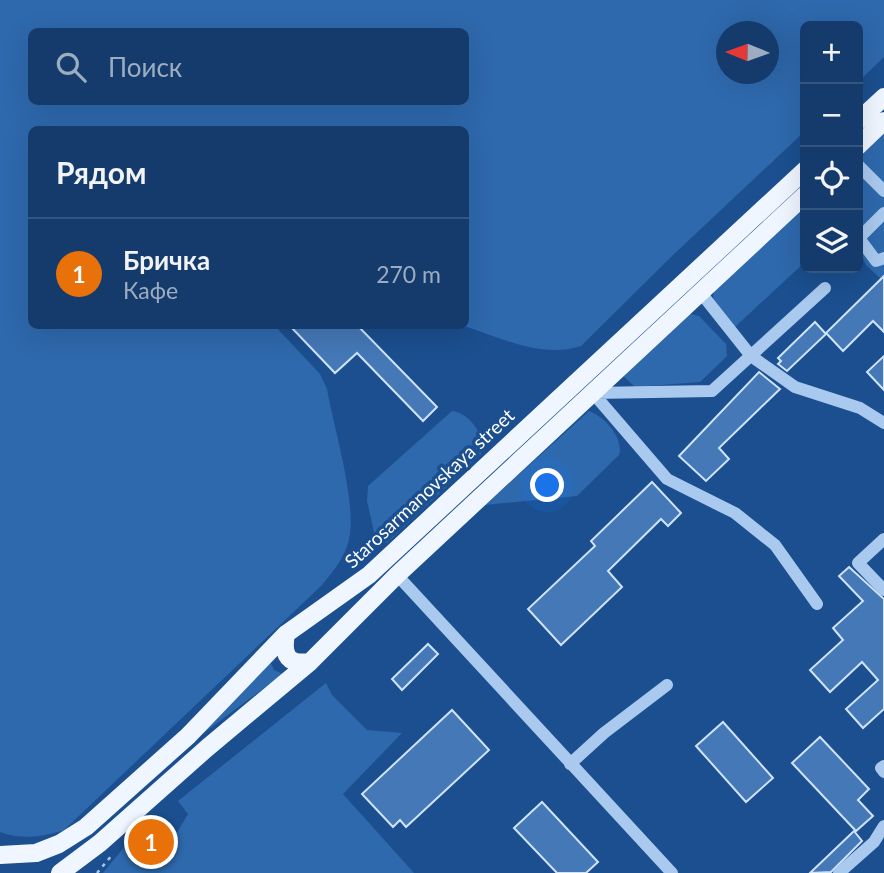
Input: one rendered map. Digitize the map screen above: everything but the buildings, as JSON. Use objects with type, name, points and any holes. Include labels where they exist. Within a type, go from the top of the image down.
[{"type":"main road","points":[[863,116],[884,97]]},
{"type":"main road","points":[[863,141],[884,121]]},
{"type":"main road","name":"Starosarmanovskaya street","points":[[0,855],[36,853],[86,827],[188,736],[286,634],[369,575],[800,175]]},
{"type":"main road","points":[[76,873],[107,848],[206,748],[310,662],[397,575],[800,200]]},
{"type":"main road","points":[[286,634],[284,653],[287,659],[298,664],[310,662]]},
{"type":"main road","points":[[60,873],[107,848]]},
{"type":"street","points":[[863,170],[884,191]]},
{"type":"street","points":[[884,213],[859,238],[876,261],[884,258]]},
{"type":"street","points":[[593,393],[712,391],[825,288]]},
{"type":"street","points":[[701,293],[751,356],[795,387],[860,408],[884,423]]},
{"type":"street","points":[[593,393],[667,479],[735,513],[775,545],[817,604]]},
{"type":"street","points":[[884,539],[858,563],[884,590]]},
{"type":"street","points":[[397,575],[672,873]]},
{"type":"street","points":[[570,764],[604,733],[667,685]]},
{"type":"street","points":[[884,766],[881,768],[884,772]]},
{"type":"street","points":[[839,873],[874,842],[884,826]]},
{"type":"path","points":[[97,873],[107,848]]},
{"type":"shaded area","points":[[0,0],[884,0],[884,57],[863,77],[863,21],[800,21],[800,136],[581,346],[566,349],[537,349],[469,328],[469,126],[28,126],[28,329],[278,329],[320,374],[327,389],[347,482],[351,519],[350,534],[343,556],[321,586],[64,830],[32,837],[0,832]]},
{"type":"shaded area","points":[[884,131],[884,276],[881,279],[866,265],[863,258],[863,150]]},
{"type":"shaded area","points":[[800,207],[800,267],[736,326],[732,326],[713,304],[714,285]]},
{"type":"shaded area","points":[[686,313],[699,316],[726,344],[727,356],[700,382],[635,387],[623,376]]},
{"type":"shaded area","points":[[452,411],[465,416],[475,426],[481,440],[481,454],[387,543],[376,541],[367,501],[368,486]]},
{"type":"shaded area","points":[[589,411],[612,429],[620,448],[619,455],[577,496],[485,505]]},
{"type":"shaded area","points":[[270,661],[274,670],[283,674],[201,735]]},
{"type":"shaded area","points":[[326,683],[332,695],[367,730],[402,733],[343,794],[414,873],[103,873],[125,846],[136,850],[147,862],[172,841],[188,814],[178,801]]},
{"type":"place","name":"Бричка","points":[[151,842]]}]
